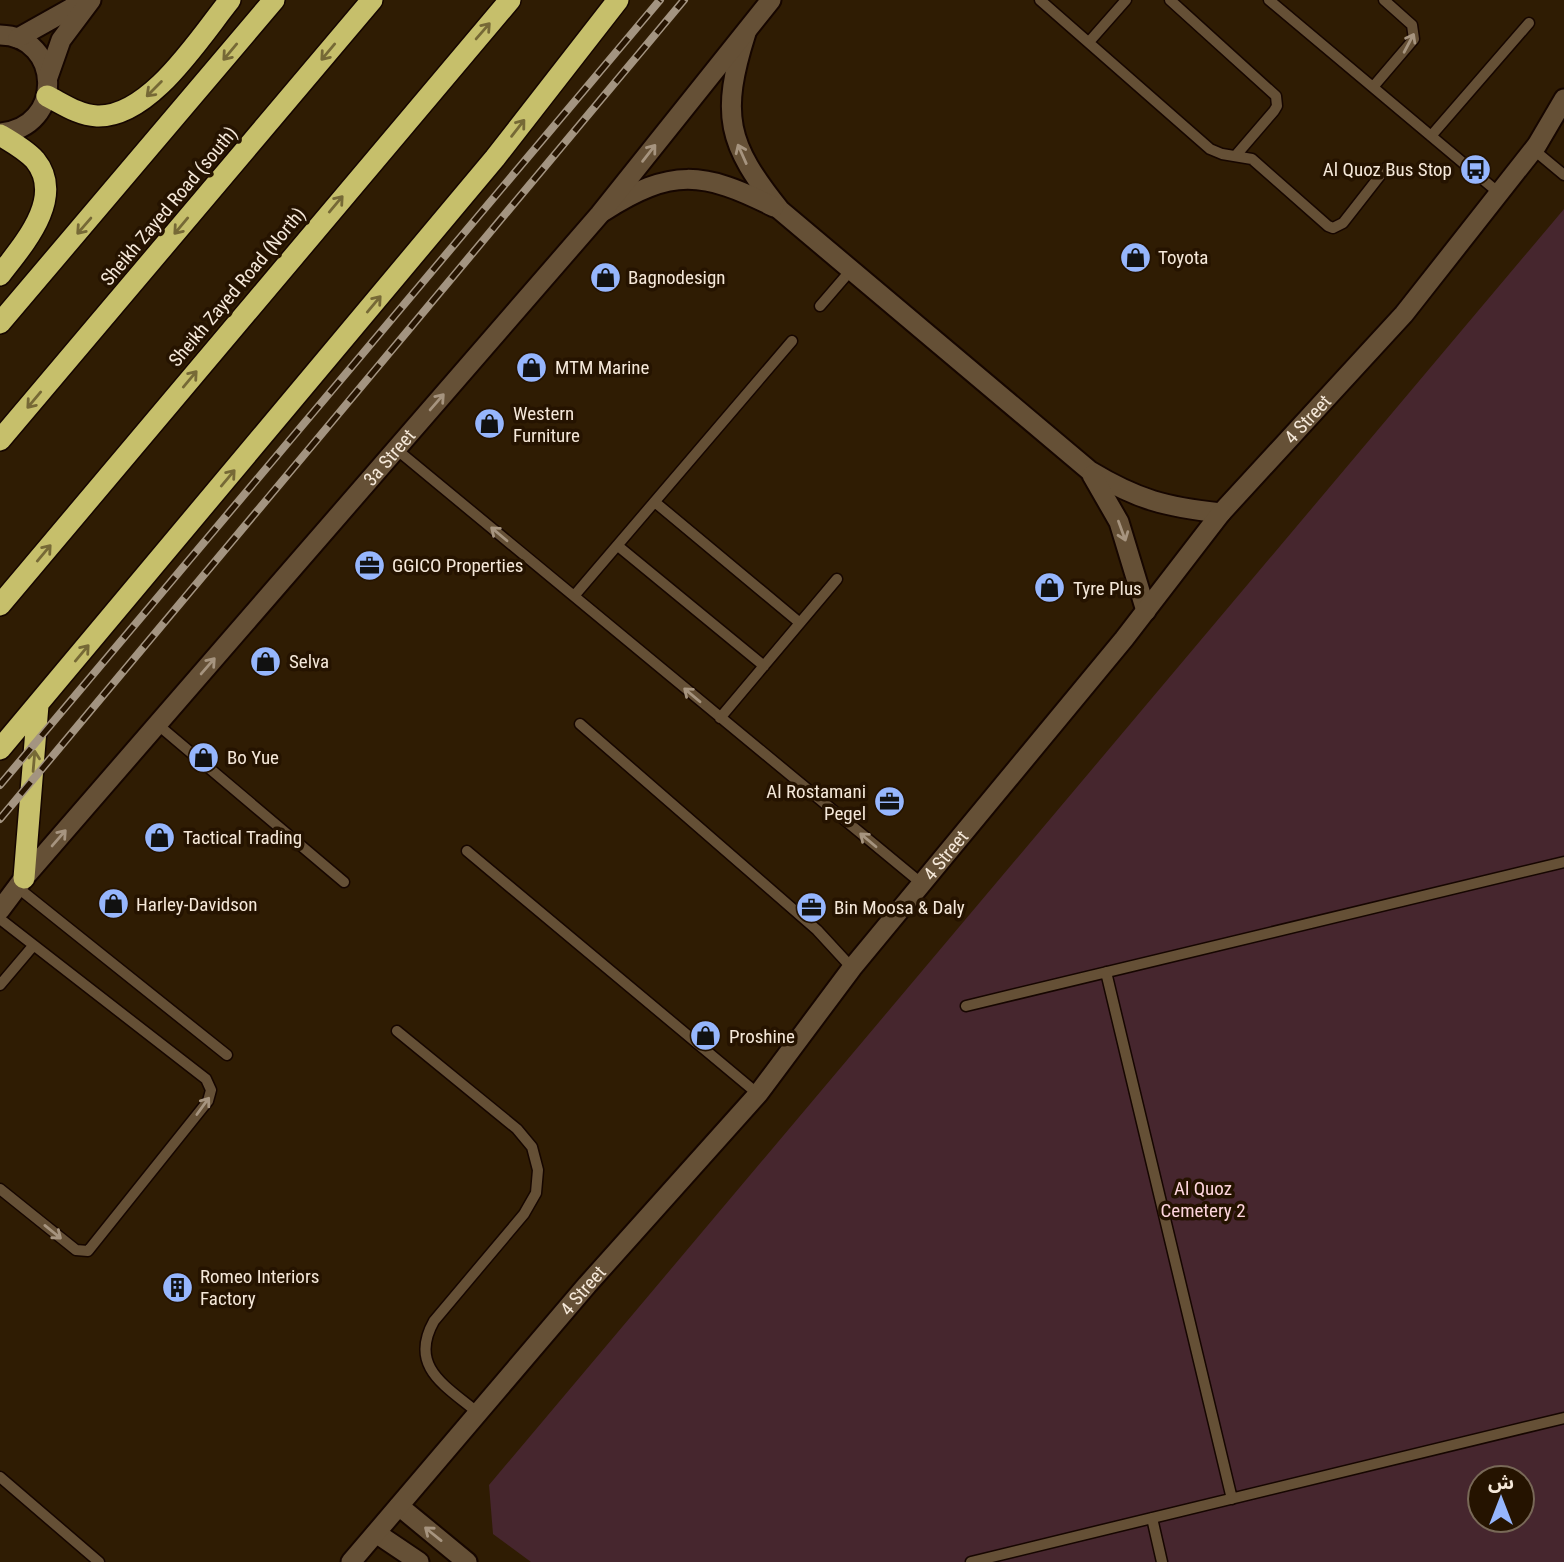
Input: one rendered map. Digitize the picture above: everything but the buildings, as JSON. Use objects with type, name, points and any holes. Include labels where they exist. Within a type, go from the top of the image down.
[{"type":"highway","points":[[48,87],[80,113],[97,116],[132,108],[159,86],[230,0]]},
{"type":"highway","points":[[0,323],[274,0]]},
{"type":"highway","name":"Sheikh Zayed Road (south)","points":[[0,440],[372,0]]},
{"type":"highway","name":"Sheikh Zayed Road (North)","points":[[0,605],[510,0]]},
{"type":"highway","points":[[0,750],[495,158],[618,0]]},
{"type":"highway","points":[[0,134],[35,160],[45,186],[38,222],[0,275]]},
{"type":"highway","points":[[21,882],[38,705]]},
{"type":"street","points":[[9,37],[86,0]]},
{"type":"street","points":[[0,134],[29,123],[43,106],[61,40],[91,0]]},
{"type":"street","name":"3a Street","points":[[0,910],[157,724],[600,214],[771,0]]},
{"type":"street","points":[[747,29],[730,97],[732,128],[742,158],[780,210],[1090,471],[1140,499],[1176,508],[1222,513]]},
{"type":"street","points":[[9,37],[38,54],[48,87]]},
{"type":"street","name":"4 Street","points":[[351,1562],[587,1284],[758,1094],[852,968],[1146,611],[1222,513],[1404,314],[1535,147],[1564,99]]},
{"type":"street","name":"4 Street","points":[[1535,147],[1564,123]]},
{"type":"street","points":[[600,214],[636,191],[663,181],[691,179],[719,183],[780,210]]},
{"type":"street","points":[[1090,471],[1119,522],[1146,611]]},
{"type":"street","points":[[399,1506],[467,1562]]},
{"type":"street","points":[[376,1533],[419,1562]]},
{"type":"lane","points":[[1089,42],[1126,0]]},
{"type":"lane","points":[[1170,0],[1276,96],[1274,111],[1237,154]]},
{"type":"lane","points":[[1269,0],[1499,193]]},
{"type":"lane","points":[[1373,87],[1410,45],[1414,32],[1408,20],[1384,0]]},
{"type":"lane","points":[[1048,2],[1210,149],[1252,159],[1323,223],[1333,228],[1343,223],[1386,167]]},
{"type":"lane","points":[[1431,136],[1529,23]]},
{"type":"lane","points":[[1535,147],[1564,175]]},
{"type":"lane","points":[[820,306],[851,270]]},
{"type":"lane","points":[[574,597],[792,341]]},
{"type":"lane","points":[[396,449],[920,883]]},
{"type":"lane","points":[[656,503],[800,623]]},
{"type":"lane","points":[[618,546],[764,666]]},
{"type":"lane","points":[[720,718],[837,579]]},
{"type":"lane","points":[[157,724],[344,882]]},
{"type":"lane","points":[[580,724],[817,930],[852,968]]},
{"type":"lane","points":[[467,851],[758,1094]]},
{"type":"lane","points":[[966,1006],[1564,863]]},
{"type":"lane","points":[[21,882],[227,1055]]},
{"type":"lane","points":[[0,919],[206,1079],[211,1096],[88,1251],[76,1250],[0,1189]]},
{"type":"lane","points":[[0,985],[33,946]]},
{"type":"lane","points":[[1106,972],[1232,1499]]},
{"type":"lane","points":[[397,1031],[517,1129],[532,1147],[538,1170],[536,1193],[524,1213],[426,1334],[424,1348],[427,1363],[435,1376],[478,1413]]},
{"type":"lane","points":[[971,1562],[1564,1418]]},
{"type":"lane","points":[[0,1477],[99,1562]]},
{"type":"lane","points":[[1152,1518],[1162,1562]]},
{"type":"green space","name":"Al Quoz Cemetery 2","points":[[1564,209],[1564,1562],[531,1562],[493,1534],[489,1485]]},
{"type":"railway","points":[[0,785],[660,0]]},
{"type":"railway","points":[[0,819],[684,0]]},
{"type":"place","name":"Al Quoz Bus Stop","points":[[1475,169]]},
{"type":"place","name":"Toyota","points":[[1135,257]]},
{"type":"place","name":"Bagnodesign","points":[[605,277]]},
{"type":"place","name":"MTM Marine","points":[[532,367]]},
{"type":"place","name":"Western Furniture","points":[[490,424]]},
{"type":"place","name":"GGICO Properties","points":[[369,565]]},
{"type":"place","name":"Tyre Plus","points":[[1050,588]]},
{"type":"place","name":"Selva","points":[[266,661]]},
{"type":"place","name":"Bo Yue","points":[[204,757]]},
{"type":"place","name":"Al Rostamani Pegel","points":[[889,802]]},
{"type":"place","name":"Tactical Trading","points":[[160,837]]},
{"type":"place","name":"Harley-Davidson","points":[[113,904]]},
{"type":"place","name":"Bin Moosa & Daly","points":[[811,907]]},
{"type":"place","name":"Proshine","points":[[706,1036]]},
{"type":"place","name":"Romeo Interiors Factory","points":[[177,1287]]}]
